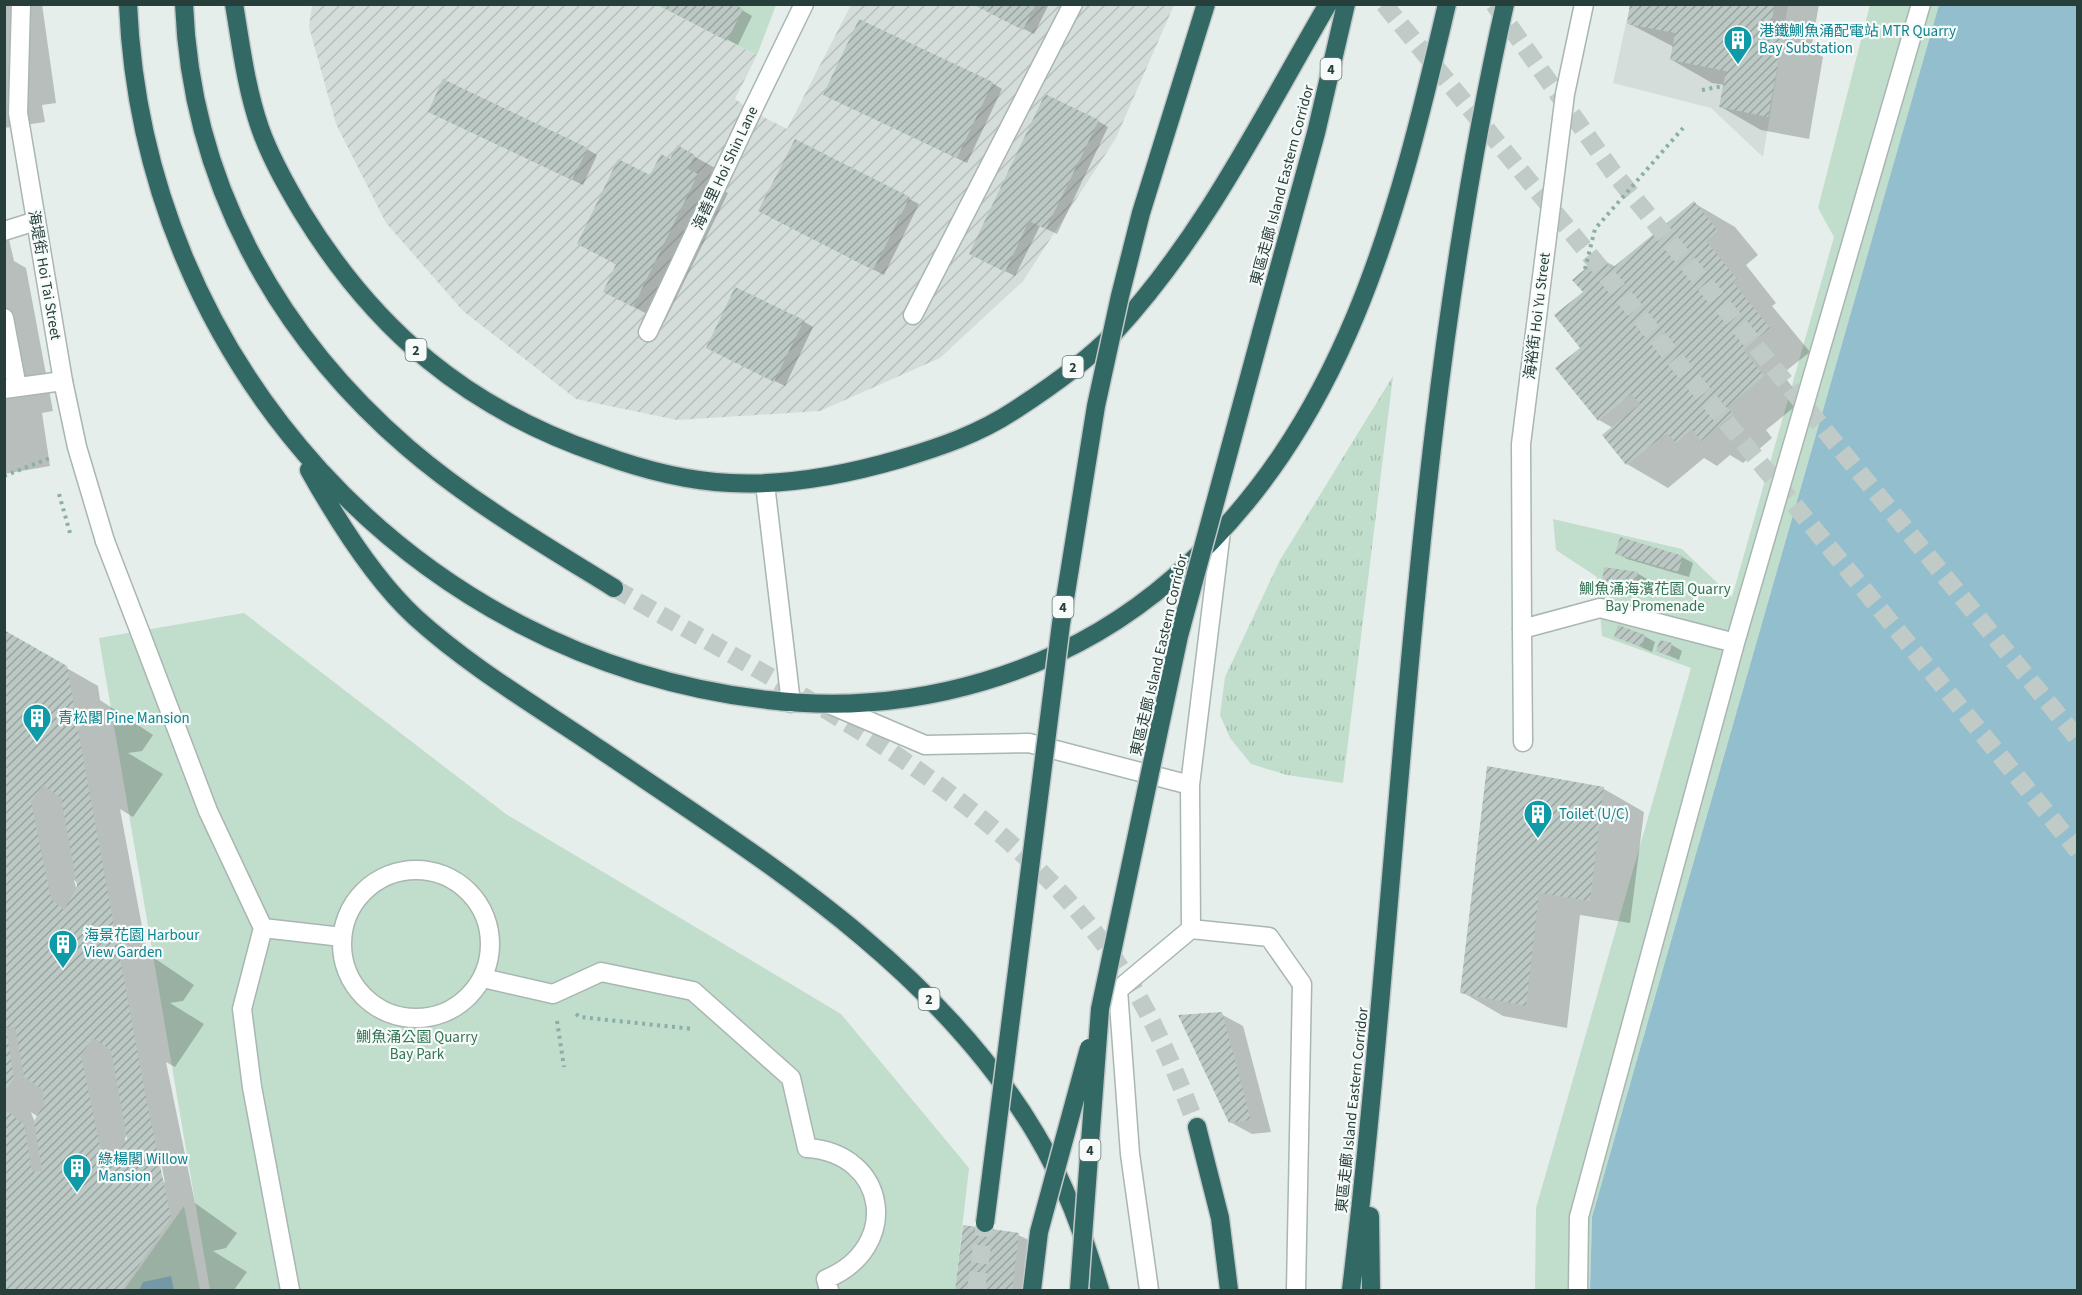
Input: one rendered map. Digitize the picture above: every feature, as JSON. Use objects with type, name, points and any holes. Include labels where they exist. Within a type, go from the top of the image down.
[{"type":"highway","name":"2","points":[[128,4],[132,63],[144,133],[176,241],[196,288],[219,333],[265,405],[339,492],[411,556],[458,589],[516,624],[571,649],[628,671],[685,687],[791,703],[829,704],[880,702],[929,695],[980,683],[1030,665],[1084,640],[1136,608],[1176,576],[1221,531],[1272,472],[1306,419],[1332,370],[1363,300],[1388,228],[1447,4]]},
{"type":"highway","points":[[184,4],[188,58],[194,88],[226,201],[248,251],[298,332],[339,381],[408,447],[475,499],[614,588]]},
{"type":"highway","name":"2","points":[[234,4],[248,80],[260,128],[286,186],[332,259],[366,300],[419,352],[486,404],[575,446],[618,461],[690,478],[728,483],[765,484],[869,468],[953,443],[1012,412],[1060,378],[1104,342],[1168,265],[1214,202],[1328,4]]},
{"type":"highway","name":"4","points":[[985,1223],[1061,624],[1096,405],[1141,213],[1206,4]]},
{"type":"highway","name":"東區走廊 Island Eastern Corridor","points":[[1079,1290],[1100,1009],[1179,636],[1316,133],[1346,4]]},
{"type":"highway","name":"東區走廊 Island Eastern Corridor","points":[[1352,1290],[1369,1142],[1420,546],[1455,285],[1491,64],[1505,4]]},
{"type":"highway","name":"2","points":[[294,441],[328,503],[359,549],[413,615],[465,658],[763,860],[819,901],[883,954],[929,999],[978,1052],[1036,1135],[1075,1214],[1100,1290]]},
{"type":"highway","points":[[1032,1290],[1039,1232],[1100,1009]]},
{"type":"highway","points":[[1197,1127],[1220,1218],[1230,1290]]},
{"type":"highway","points":[[1369,1142],[1371,1290]]},
{"type":"street","name":"海堤街 Hoi Tai Street","points":[[21,4],[11,114],[36,221],[63,381],[77,447],[105,542],[208,812],[263,928]]},
{"type":"street","name":"海善里 Hoi Shin Lane","points":[[648,332],[804,4]]},
{"type":"street","points":[[913,315],[1073,4]]},
{"type":"street","name":"海裕街 Hoi Yu Street","points":[[1523,742],[1521,444],[1565,94],[1584,4]]},
{"type":"street","points":[[1578,1290],[1578,1217],[1735,643],[1921,4]]},
{"type":"street","points":[[4,231],[36,221]]},
{"type":"street","points":[[4,318],[11,388],[63,381]]},
{"type":"street","points":[[765,484],[791,703]]},
{"type":"street","points":[[1191,929],[1190,785],[1221,531]]},
{"type":"street","points":[[1522,629],[1600,608],[1735,643]]},
{"type":"street","points":[[829,704],[925,745],[1029,743],[1190,785]]},
{"type":"street","points":[[401,870],[425,870],[448,876],[468,889],[482,909],[490,931],[490,955],[483,978],[468,999],[446,1013],[421,1019],[396,1016],[372,1005],[355,987],[344,963],[342,937],[348,914],[360,894],[379,879],[401,870]]},
{"type":"street","points":[[290,1290],[252,1087],[242,1009],[263,928],[342,937]]},
{"type":"street","points":[[1149,1290],[1130,1154],[1118,990],[1191,929],[1269,937],[1302,984],[1296,1290]]},
{"type":"street","points":[[483,978],[553,994],[601,972],[693,991],[790,1078],[807,1148],[841,1156],[866,1179],[872,1192],[876,1219],[867,1248],[857,1261],[843,1272],[826,1279],[829,1290]]},
{"type":"path","points":[[1702,90],[1723,86]]},
{"type":"path","points":[[1586,269],[1595,229],[1683,128]]},
{"type":"path","points":[[4,476],[50,458]]},
{"type":"path","points":[[553,994],[580,1017],[738,1032]]},
{"type":"path","points":[[553,994],[564,1067]]},
{"type":"shaded area","points":[[312,5],[655,5],[757,55],[735,99],[752,111],[787,129],[851,5],[1174,5],[1116,138],[1023,281],[940,358],[820,411],[677,420],[576,399],[463,311],[386,223],[336,124],[309,27]]},
{"type":"shaded area","name":"港鐵鰂魚涌配電站 MTR Quarry Bay Substation","points":[[1630,5],[1788,5],[1763,157],[1711,108],[1613,83]]},
{"type":"green space","points":[[655,5],[776,5],[757,55]]},
{"type":"green space","name":"鰂魚涌海濱花園 Quarry Bay Promenade","points":[[1870,5],[1939,5],[1592,1217],[1590,1290],[1535,1290],[1536,1208],[1691,668],[1602,636],[1597,577],[1556,550],[1553,519],[1682,549],[1732,597],[1834,237],[1818,208]]},
{"type":"green space","points":[[1393,376],[1343,783],[1287,775],[1251,764],[1230,738],[1220,715],[1225,677],[1280,560]]},
{"type":"green space","name":"鰂魚涌公園 Quarry Bay Park","points":[[244,613],[506,814],[841,1014],[969,1168],[955,1290],[210,1290],[99,638]]},
{"type":"green space","points":[[184,1206],[200,1290],[124,1290]]},
{"type":"water","points":[[1939,5],[2077,5],[2077,1290],[1590,1290],[1592,1217]]},
{"type":"water","points":[[171,1276],[174,1290],[139,1290],[143,1282]]},
{"type":"building","points":[[656,4],[734,4],[743,9],[727,41]]},
{"type":"building","points":[[972,4],[1036,4],[1023,30]]},
{"type":"building","name":"港鐵鰂魚涌配電站 MTR Quarry Bay Substation","points":[[1630,4],[1775,4],[1770,29],[1784,32],[1768,117],[1719,107],[1726,71],[1670,60],[1675,33],[1627,24]]},
{"type":"building","points":[[859,19],[993,82],[957,158],[823,95]]},
{"type":"building","points":[[443,79],[588,148],[572,180],[428,112]]},
{"type":"building","points":[[1045,94],[1099,120],[1046,229],[1029,221],[1005,272],[969,254]]},
{"type":"building","points":[[795,139],[910,197],[873,270],[758,211]]},
{"type":"building","points":[[677,145],[695,155],[688,169],[698,174],[633,307],[603,292],[616,264],[577,244],[618,159],[650,175],[661,154],[670,159]]},
{"type":"building","points":[[1694,201],[1718,231],[1706,241],[1737,279],[1733,282],[1770,328],[1743,350],[1764,376],[1727,407],[1733,414],[1701,441],[1692,429],[1676,443],[1667,433],[1626,465],[1602,435],[1640,404],[1631,394],[1598,421],[1555,368],[1580,348],[1554,315],[1583,292],[1572,280],[1585,269],[1601,257],[1611,269]]},
{"type":"building","points":[[735,287],[804,320],[774,382],[706,348]]},
{"type":"building","points":[[1620,537],[1683,556],[1678,572],[1615,554]]},
{"type":"building","points":[[1604,567],[1638,572],[1635,586],[1602,582]]},
{"type":"building","points":[[1618,625],[1645,635],[1642,647],[1614,637]]},
{"type":"building","name":"海景花園 Harbour View Garden","points":[[4,630],[67,666],[77,723],[82,726],[78,730],[145,1093],[171,1218],[122,1290],[4,1290],[4,1106],[24,1124],[32,1172],[42,1171],[34,1121],[44,1105],[43,1090],[24,1077],[15,1027],[6,1028],[14,1079],[4,1092]],"holes":[[[43,785],[61,798],[77,886],[64,910],[51,899],[31,802]],[[93,1038],[111,1050],[127,1139],[112,1162],[101,1152],[81,1055]]]},
{"type":"building","points":[[1660,640],[1672,643],[1669,656],[1656,651]]},
{"type":"building","name":"Toilet (U/C)","points":[[1487,766],[1604,787],[1590,901],[1539,893],[1526,1006],[1460,993]]},
{"type":"building","points":[[1222,1012],[1251,1120],[1229,1123],[1178,1015]]},
{"type":"building","points":[[963,1225],[1019,1233],[1012,1290],[955,1290]]},
{"type":"tunnel","points":[[1384,4],[2078,851]]},
{"type":"tunnel","points":[[1494,4],[1613,172],[2078,739]]},
{"type":"tunnel","points":[[614,588],[825,709],[894,754],[960,802],[1022,854],[1078,912],[1126,976],[1174,1069],[1197,1127]]},
{"type":"tunnel","points":[[976,1290],[985,1223]]},
{"type":"place","name":"港鐵鰂魚涌配電站 MTR Quarry Bay Substation","points":[[1738,66]]},
{"type":"place","name":"青松閣 Pine Mansion","points":[[37,744]]},
{"type":"place","name":"Toilet (U/C)","points":[[1538,840]]},
{"type":"place","name":"海景花園 Harbour View Garden","points":[[63,970]]},
{"type":"place","name":"綠楊閣 Willow Mansion","points":[[77,1194]]}]
